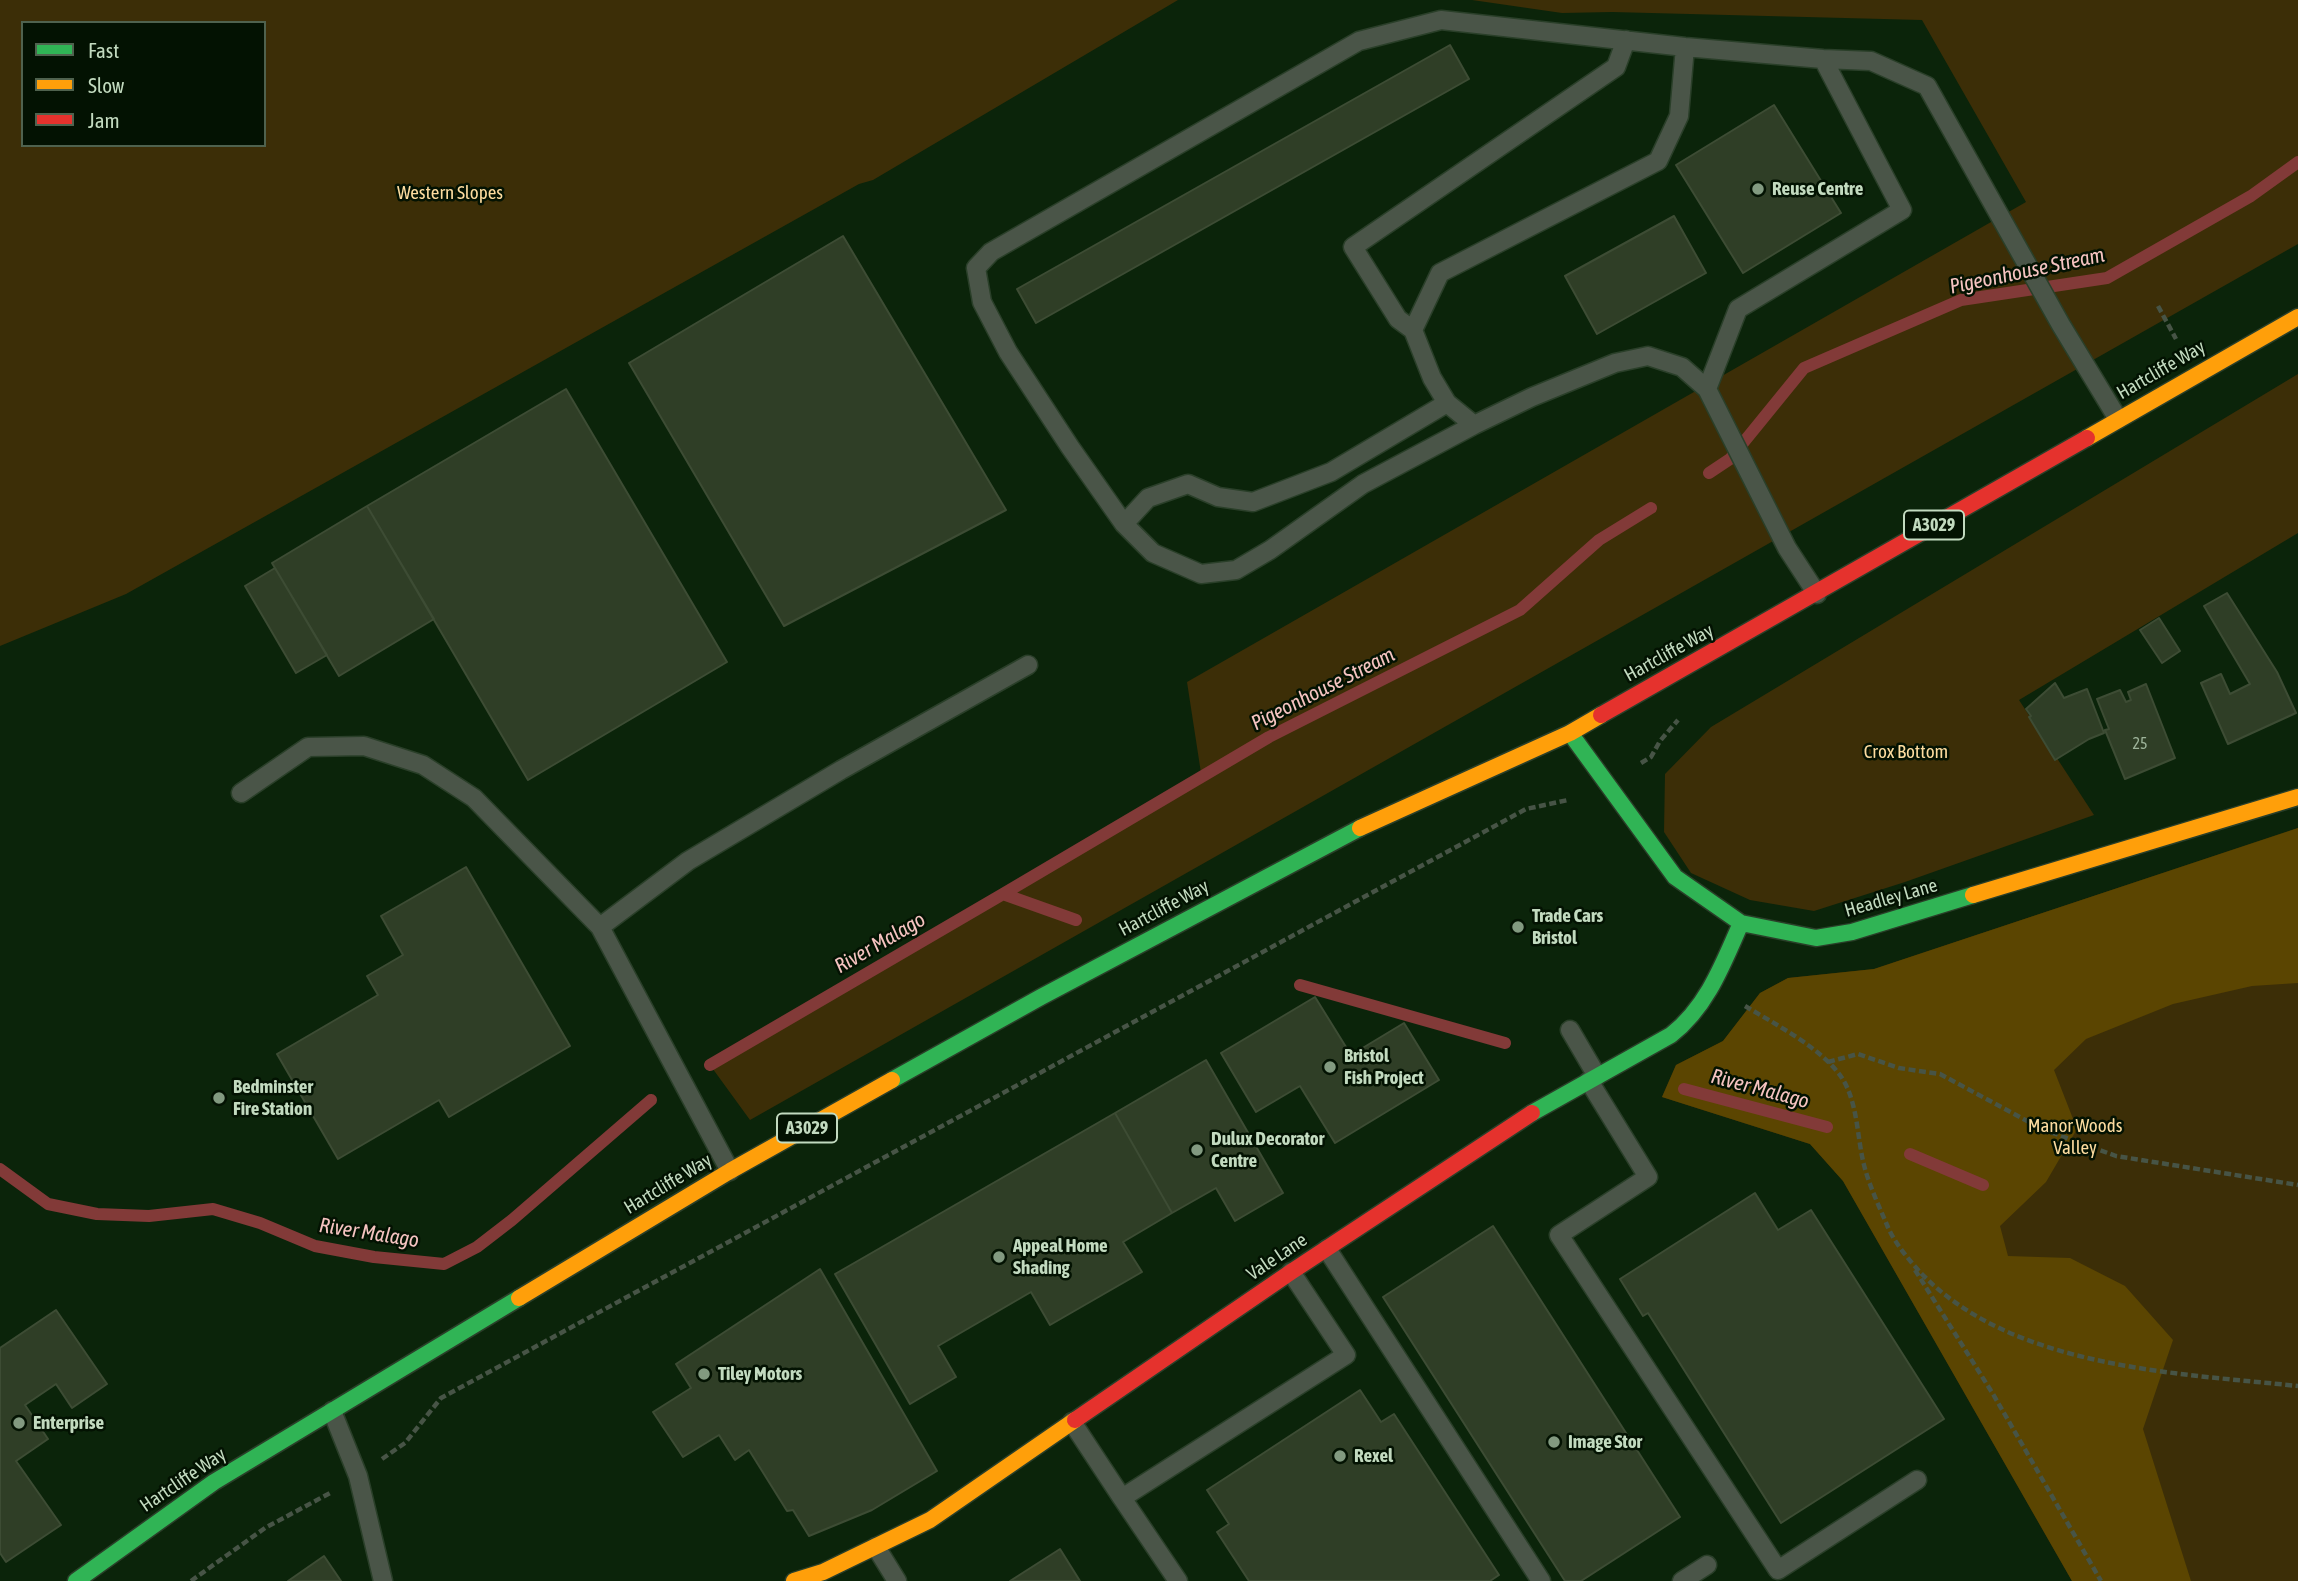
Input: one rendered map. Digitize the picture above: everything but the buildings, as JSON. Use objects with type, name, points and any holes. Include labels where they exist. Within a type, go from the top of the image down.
[{"type":"main road","name":"Hartcliffe Way","points":[[76,1581],[215,1482],[730,1171],[1041,997],[1362,827],[1570,733],[2298,317]]},
{"type":"main road","name":"Headley Lane","points":[[1570,733],[1675,877],[1741,923],[1816,938],[1852,932],[2298,797]]},
{"type":"main road","name":"Vale Lane","points":[[794,1581],[823,1572],[930,1520],[1292,1272],[1526,1116],[1671,1035],[1688,1021],[1710,987],[1741,923]]},
{"type":"lane","points":[[1817,594],[1787,548],[1707,389],[1682,367],[1648,356],[1615,363],[1532,397],[1474,425],[1363,484],[1270,550],[1236,570],[1201,574],[1153,554],[1124,524],[1015,362],[982,302],[976,268],[990,252],[1359,41],[1441,20],[1685,47],[1871,61],[1927,86],[2007,231],[2118,419]]},
{"type":"lane","points":[[1474,425],[1447,403],[1432,378],[1413,330],[1398,319],[1353,247],[1616,67],[1626,40]]},
{"type":"lane","points":[[1413,330],[1440,273],[1658,161],[1679,116],[1685,47]]},
{"type":"lane","points":[[1707,389],[1738,309],[1902,210],[1823,59]]},
{"type":"lane","points":[[1124,524],[1149,498],[1188,484],[1218,498],[1253,502],[1331,472],[1447,403]]},
{"type":"lane","points":[[600,927],[688,861],[841,770],[1028,665]]},
{"type":"lane","points":[[241,793],[307,747],[364,746],[423,765],[474,798],[600,927],[730,1171]]},
{"type":"lane","points":[[1570,1030],[1593,1078],[1648,1177],[1559,1235],[1778,1570],[1917,1480]]},
{"type":"lane","points":[[1326,1249],[1541,1581]]},
{"type":"lane","points":[[1122,1498],[1346,1355],[1292,1272]]},
{"type":"lane","points":[[332,1411],[358,1476],[383,1581]]},
{"type":"lane","points":[[1072,1422],[1178,1581]]},
{"type":"lane","points":[[876,1547],[897,1581]]},
{"type":"lane","points":[[1682,1581],[1707,1565]]},
{"type":"path","points":[[191,1581],[265,1528],[358,1476],[405,1443],[441,1398],[1526,809],[1578,798],[1608,782],[1651,757],[1660,741],[1682,716]]},
{"type":"path","points":[[1710,987],[1778,1024],[1828,1062],[1843,1079],[1851,1099],[1865,1167],[1888,1228],[1993,1394],[2101,1581]]},
{"type":"path","points":[[1828,1062],[1858,1054],[1899,1068],[1940,1074],[2042,1129],[2116,1156],[2298,1185]]},
{"type":"path","points":[[1909,1260],[1935,1288],[1970,1314],[2005,1332],[2124,1366],[2298,1386]]},
{"type":"green space","name":"Western Slopes","points":[[0,0],[1178,0],[873,180],[859,184],[126,594],[0,646]]},
{"type":"green space","points":[[1472,0],[2298,0],[2298,244],[750,1120],[710,1065],[1201,773],[1187,682],[2026,202],[1922,20],[1562,13]]},
{"type":"green space","name":"Crox Bottom","points":[[2298,374],[2298,533],[2019,700],[2094,815],[1814,911],[1750,900],[1691,873],[1664,832],[1665,774],[1711,727]]},
{"type":"green space","name":"Manor Woods Valley","points":[[2298,828],[2298,1581],[2072,1581],[1843,1181],[1810,1144],[1662,1097],[1676,1065],[1723,1041],[1760,993],[1788,978],[1874,969]]},
{"type":"shaded area","name":"Manor Woods Valley","points":[[2298,828],[2298,983],[2252,986],[2173,1004],[2086,1039],[2054,1070],[2077,1129],[2046,1182],[2000,1226],[2008,1256],[2070,1258],[2125,1286],[2173,1340],[2143,1429],[2191,1581],[2072,1581],[1843,1181],[1810,1144],[1662,1097],[1676,1065],[1723,1041],[1760,993],[1788,978],[1874,969]]},
{"type":"waterway","name":"Pigeonhouse Stream","points":[[1709,473],[1730,459],[1804,368],[1961,300],[2107,278],[2251,196],[2298,162]]},
{"type":"waterway","name":"Pigeonhouse Stream","points":[[1003,894],[1269,737],[1520,610],[1599,540],[1651,508]]},
{"type":"waterway","name":"River Malago","points":[[710,1065],[1003,894],[1076,920]]},
{"type":"waterway","name":"River Malago","points":[[1300,985],[1505,1043]]},
{"type":"waterway","name":"River Malago","points":[[1684,1089],[1827,1127]]},
{"type":"waterway","name":"River Malago","points":[[0,1169],[48,1204],[97,1214],[149,1216],[213,1209],[260,1223],[315,1246],[374,1257],[444,1264],[477,1247],[512,1220],[651,1100]]},
{"type":"waterway","name":"River Malago","points":[[1910,1154],[1983,1185]]},
{"type":"traffic: fast","points":[[1570,733],[1675,877],[1741,923],[1816,938],[1852,932],[1973,895]]},
{"type":"traffic: fast","points":[[892,1080],[1041,997],[1360,828]]},
{"type":"traffic: fast","points":[[1532,1113],[1671,1035],[1684,1024],[1713,984],[1741,923]]},
{"type":"traffic: fast","points":[[76,1581],[214,1482],[519,1298]]},
{"type":"traffic: slow","points":[[2087,438],[2298,317]]},
{"type":"traffic: slow","points":[[1360,828],[1570,733],[1601,715]]},
{"type":"traffic: slow","points":[[1973,895],[2298,797]]},
{"type":"traffic: slow","points":[[519,1298],[730,1171],[892,1080]]},
{"type":"traffic: slow","points":[[794,1581],[823,1572],[930,1520],[1075,1420]]},
{"type":"traffic: jam","points":[[1601,715],[2087,438]]},
{"type":"traffic: jam","points":[[1075,1420],[1291,1272],[1532,1113]]},
{"type":"place","name":"Reuse Centre","points":[[1758,189]]},
{"type":"place","name":"Trade Cars Bristol","points":[[1518,927]]},
{"type":"place","name":"Bristol Fish Project","points":[[1330,1067]]},
{"type":"place","name":"Bedminster Fire Station","points":[[219,1098]]},
{"type":"place","name":"Dulux Decorator Centre","points":[[1197,1150]]},
{"type":"place","name":"Appeal Home Shading","points":[[999,1257]]},
{"type":"place","name":"Tiley Motors","points":[[704,1374]]},
{"type":"place","name":"Enterprise","points":[[19,1423]]},
{"type":"place","name":"Image Stor","points":[[1554,1442]]},
{"type":"place","name":"Rexel","points":[[1340,1456]]}]
